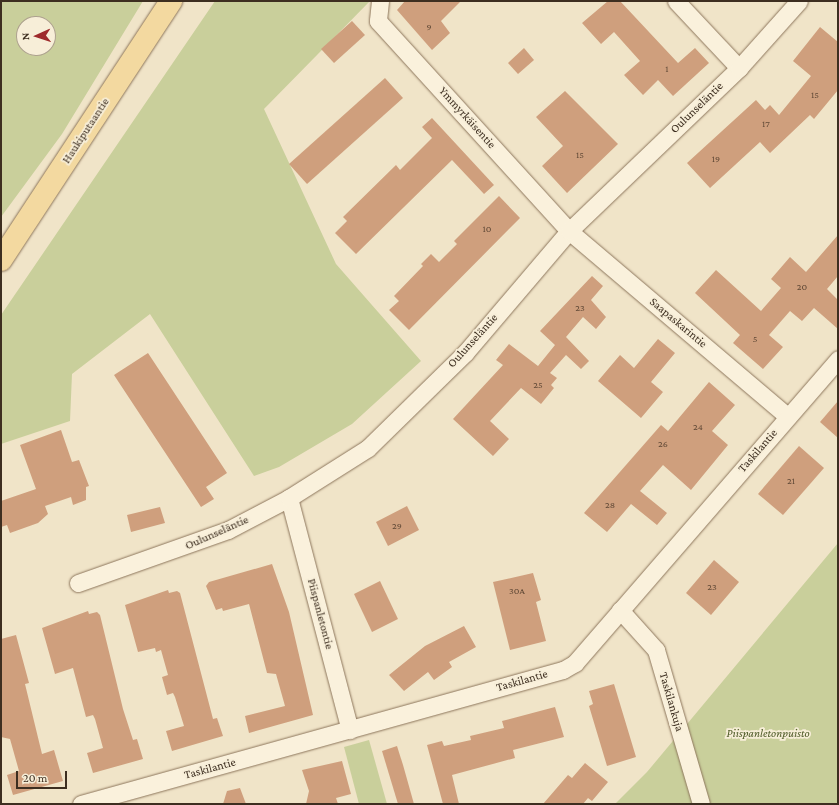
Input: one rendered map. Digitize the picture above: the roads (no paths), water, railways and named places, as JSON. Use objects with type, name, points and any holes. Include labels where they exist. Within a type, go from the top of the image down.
[{"type":"main road","name":"Haukiputaantie","points":[[1,260],[171,1]]},
{"type":"street","name":"Ymmyrkäisentie","points":[[380,1],[378,21],[569,231]]},
{"type":"street","points":[[676,1],[739,68]]},
{"type":"street","name":"Oulunseläntie","points":[[78,584],[188,547],[228,530],[289,498],[368,448],[465,353],[569,231],[739,68],[799,1]]},
{"type":"street","name":"Saapaskarintie","points":[[569,231],[787,416]]},
{"type":"street","name":"Taskilantie","points":[[81,804],[563,670],[574,663],[838,359]]},
{"type":"street","name":"Piispanletontie","points":[[289,498],[350,730]]},
{"type":"street","name":"Taskilankuja","points":[[620,610],[656,650],[701,804]]},
{"type":"park label","name":"Piispanletonpuisto","points":[[768,734]]}]
